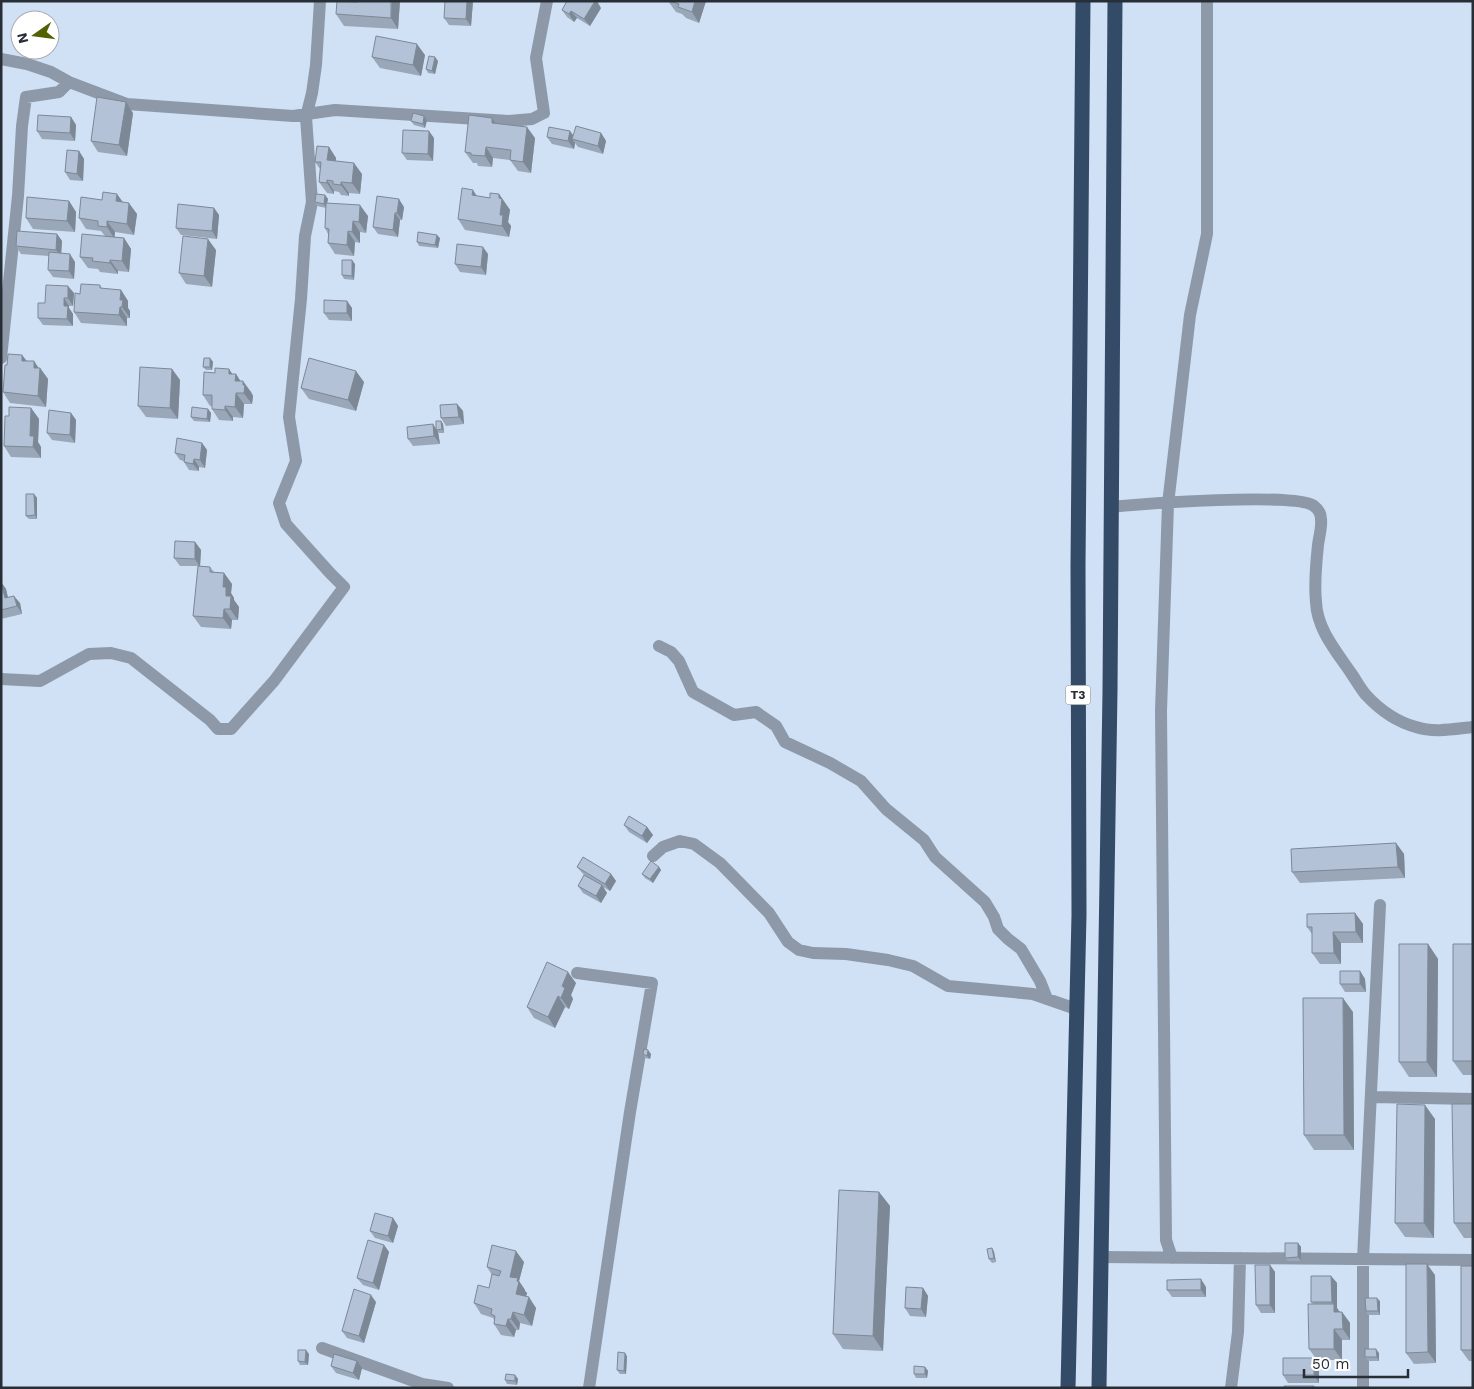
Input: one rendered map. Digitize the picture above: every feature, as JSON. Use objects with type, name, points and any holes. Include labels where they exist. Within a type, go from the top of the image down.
[{"type":"highway","name":"T3","points":[[1068,1388],[1078,915],[1078,556],[1084,1]]},
{"type":"highway","name":"T3","points":[[1099,1388],[1110,690],[1115,1]]},
{"type":"street","points":[[1,679],[40,681],[88,654],[111,653],[131,658],[210,720],[218,729],[231,729],[274,681],[344,587],[286,524],[279,503],[296,461],[290,417],[305,236],[312,202],[306,114],[312,93],[316,65],[320,1]]},
{"type":"street","points":[[1,59],[27,64],[51,72],[69,82],[127,104],[293,116],[335,110],[509,121],[532,119],[544,113],[536,58],[547,1]]},
{"type":"street","points":[[1172,1258],[1166,1240],[1161,711],[1168,504],[1190,315],[1207,234],[1207,1]]},
{"type":"street","points":[[1,358],[26,97],[58,92],[69,82]]},
{"type":"street","points":[[1110,507],[1256,499],[1312,504],[1319,511],[1321,518],[1317,557],[1316,603],[1319,618],[1324,632],[1336,652],[1365,694],[1398,720],[1417,728],[1439,730],[1473,727]]},
{"type":"street","points":[[659,646],[671,652],[679,661],[693,692],[734,715],[756,712],[776,726],[786,742],[830,763],[861,781],[886,809],[924,840],[935,857],[985,902],[994,917],[998,929],[1021,949],[1040,981],[1048,999]]},
{"type":"street","points":[[654,856],[663,847],[680,841],[694,844],[720,863],[765,908],[788,942],[799,950],[813,954],[846,954],[888,960],[912,966],[948,986],[1033,994],[1076,1009]]},
{"type":"street","points":[[1364,1388],[1363,1259],[1380,905]]},
{"type":"street","points":[[578,973],[652,983],[630,1112],[589,1388]]},
{"type":"street","points":[[1372,1097],[1473,1099]]},
{"type":"street","points":[[1100,1257],[1473,1260]]},
{"type":"street","points":[[1231,1388],[1238,1332],[1240,1258]]},
{"type":"street","points":[[322,1348],[422,1384],[448,1388]]},
{"type":"building","points":[[337,1],[391,1],[391,18],[336,14]]},
{"type":"building","points":[[445,1],[467,1],[466,19],[444,18]]},
{"type":"building","points":[[567,1],[595,1],[584,19],[571,11],[569,14],[562,10]]},
{"type":"building","points":[[669,1],[695,1],[692,12],[678,7],[679,4]]},
{"type":"building","points":[[376,36],[417,44],[413,65],[372,57]]},
{"type":"building","points":[[429,56],[435,57],[432,71],[426,69]]},
{"type":"building","points":[[97,97],[126,102],[119,145],[91,141]]},
{"type":"building","points":[[413,113],[424,116],[423,124],[411,121]]},
{"type":"building","points":[[38,115],[71,117],[70,133],[37,131]]},
{"type":"building","points":[[469,115],[492,118],[492,123],[527,127],[523,162],[510,160],[511,150],[486,147],[485,156],[471,155],[471,153],[465,152]]},
{"type":"building","points":[[576,126],[601,133],[598,146],[572,139]]},
{"type":"building","points":[[549,127],[570,131],[568,141],[547,137]]},
{"type":"building","points":[[403,130],[429,131],[428,154],[402,153]]},
{"type":"building","points":[[317,146],[329,147],[327,160],[354,163],[352,183],[341,182],[341,185],[333,184],[333,181],[327,180],[327,183],[319,182],[321,162],[315,162]]},
{"type":"building","points":[[67,150],[79,151],[77,174],[65,172]]},
{"type":"building","points":[[462,188],[473,190],[472,195],[490,198],[490,193],[499,194],[499,198],[502,199],[500,215],[503,215],[502,226],[458,219]]},
{"type":"building","points":[[103,192],[117,194],[116,201],[129,203],[127,224],[107,221],[107,227],[98,226],[98,221],[79,218],[81,197],[102,200]]},
{"type":"building","points":[[316,194],[325,195],[324,204],[315,202]]},
{"type":"building","points":[[377,196],[399,199],[393,230],[373,227]]},
{"type":"building","points":[[27,197],[69,201],[67,221],[26,218]]},
{"type":"building","points":[[326,203],[360,205],[359,222],[353,221],[352,232],[348,231],[347,245],[328,243],[329,229],[325,228]]},
{"type":"building","points":[[178,204],[214,208],[212,231],[176,228]]},
{"type":"building","points":[[17,231],[57,234],[56,250],[16,246]]},
{"type":"building","points":[[418,232],[437,235],[435,245],[417,242]]},
{"type":"building","points":[[82,234],[124,238],[122,261],[110,260],[110,263],[92,261],[93,258],[80,257]]},
{"type":"building","points":[[183,236],[208,239],[204,276],[179,273]]},
{"type":"building","points":[[457,244],[483,247],[481,267],[455,264]]},
{"type":"building","points":[[49,252],[70,254],[69,271],[48,270]]},
{"type":"building","points":[[342,260],[352,260],[352,276],[342,275]]},
{"type":"building","points":[[81,284],[100,285],[100,288],[121,290],[120,300],[123,300],[119,315],[74,312],[75,293],[80,294]]},
{"type":"building","points":[[46,285],[68,286],[68,298],[64,298],[64,306],[68,306],[67,319],[38,318],[38,303],[45,303]]},
{"type":"building","points":[[324,300],[347,301],[347,313],[324,313]]},
{"type":"building","points":[[8,354],[22,355],[22,361],[34,361],[34,368],[40,368],[38,396],[3,392],[5,365],[7,365]]},
{"type":"building","points":[[204,358],[210,358],[210,367],[203,367]]},
{"type":"building","points":[[309,358],[356,371],[348,400],[301,388]]},
{"type":"building","points":[[140,367],[172,369],[170,408],[138,406]]},
{"type":"building","points":[[215,368],[229,369],[229,374],[236,374],[235,381],[243,381],[243,385],[245,385],[244,393],[236,393],[235,407],[225,406],[225,410],[212,409],[212,395],[203,395],[204,372],[215,373]]},
{"type":"building","points":[[457,404],[459,417],[441,418],[440,405]]},
{"type":"building","points":[[9,407],[31,408],[30,436],[34,436],[33,447],[4,446],[5,416],[9,416]]},
{"type":"building","points":[[192,407],[208,409],[207,419],[191,417]]},
{"type":"building","points":[[49,410],[71,413],[70,435],[47,433]]},
{"type":"building","points":[[436,421],[441,421],[442,429],[436,430]]},
{"type":"building","points":[[433,424],[434,436],[408,439],[407,427]]},
{"type":"building","points":[[177,438],[202,443],[200,460],[194,459],[193,464],[184,462],[185,455],[175,453]]},
{"type":"building","points":[[26,494],[34,494],[35,515],[26,516]]},
{"type":"building","points":[[175,541],[195,542],[195,559],[174,558]]},
{"type":"building","points":[[198,566],[210,567],[210,572],[224,573],[223,587],[226,587],[226,596],[231,596],[230,609],[224,609],[223,618],[193,616]]},
{"type":"building","points":[[1,583],[5,598],[14,596],[17,606],[1,610]]},
{"type":"building","points":[[629,816],[647,827],[642,836],[624,825]]},
{"type":"building","points":[[1396,843],[1398,867],[1292,872],[1291,849]]},
{"type":"building","points":[[583,857],[611,874],[605,884],[577,867]]},
{"type":"building","points":[[651,861],[659,867],[650,879],[642,874]]},
{"type":"building","points":[[584,875],[602,885],[596,896],[578,886]]},
{"type":"building","points":[[1355,913],[1356,932],[1333,932],[1334,953],[1312,953],[1312,927],[1307,927],[1307,914]]},
{"type":"building","points":[[1399,944],[1428,944],[1427,1062],[1399,1062]]},
{"type":"building","points":[[1453,944],[1473,944],[1473,1061],[1453,1061]]},
{"type":"building","points":[[547,962],[568,972],[562,986],[565,988],[561,998],[558,996],[548,1017],[527,1007]]},
{"type":"building","points":[[1340,971],[1360,971],[1360,984],[1340,984]]},
{"type":"building","points":[[1303,998],[1343,998],[1344,1135],[1304,1135]]},
{"type":"building","points":[[644,1049],[648,1050],[647,1056],[643,1054]]},
{"type":"building","points":[[1397,1104],[1425,1105],[1424,1223],[1395,1223]]},
{"type":"building","points":[[1452,1104],[1473,1104],[1473,1223],[1454,1223]]},
{"type":"building","points":[[839,1190],[879,1192],[873,1336],[833,1334]]},
{"type":"building","points":[[375,1213],[393,1218],[388,1236],[370,1231]]},
{"type":"building","points":[[368,1240],[384,1245],[373,1283],[357,1278]]},
{"type":"building","points":[[1285,1243],[1298,1243],[1298,1257],[1285,1258]]},
{"type":"building","points":[[492,1245],[516,1251],[510,1277],[518,1278],[516,1294],[529,1297],[524,1315],[513,1312],[506,1326],[494,1324],[495,1316],[491,1314],[492,1309],[474,1303],[478,1285],[489,1288],[492,1274],[499,1276],[501,1271],[487,1267]]},
{"type":"building","points":[[992,1248],[994,1258],[989,1259],[987,1249]]},
{"type":"building","points":[[1406,1264],[1427,1264],[1428,1352],[1406,1353]]},
{"type":"building","points":[[1255,1265],[1270,1265],[1270,1305],[1256,1305]]},
{"type":"building","points":[[1461,1266],[1473,1266],[1473,1350],[1461,1350]]},
{"type":"building","points":[[1311,1276],[1331,1276],[1332,1302],[1311,1302]]},
{"type":"building","points":[[1201,1279],[1201,1290],[1167,1290],[1167,1280]]},
{"type":"building","points":[[906,1287],[923,1288],[921,1309],[905,1308]]},
{"type":"building","points":[[354,1289],[371,1295],[359,1336],[342,1331]]},
{"type":"building","points":[[1365,1298],[1377,1298],[1378,1311],[1366,1311]]},
{"type":"building","points":[[1308,1304],[1334,1304],[1334,1312],[1342,1312],[1343,1329],[1334,1329],[1334,1349],[1309,1349]]},
{"type":"building","points":[[1365,1349],[1376,1349],[1377,1357],[1365,1357]]},
{"type":"building","points":[[298,1350],[306,1350],[305,1362],[298,1361]]},
{"type":"building","points":[[618,1352],[625,1353],[624,1371],[617,1370]]},
{"type":"building","points":[[334,1354],[357,1361],[353,1373],[331,1366]]},
{"type":"building","points":[[1283,1358],[1314,1358],[1314,1375],[1283,1375]]},
{"type":"building","points":[[914,1366],[925,1367],[925,1374],[914,1374]]},
{"type":"building","points":[[506,1374],[515,1375],[515,1381],[505,1380]]},
{"type":"building","points":[[1284,1386],[1314,1386],[1314,1388],[1284,1388]]}]
